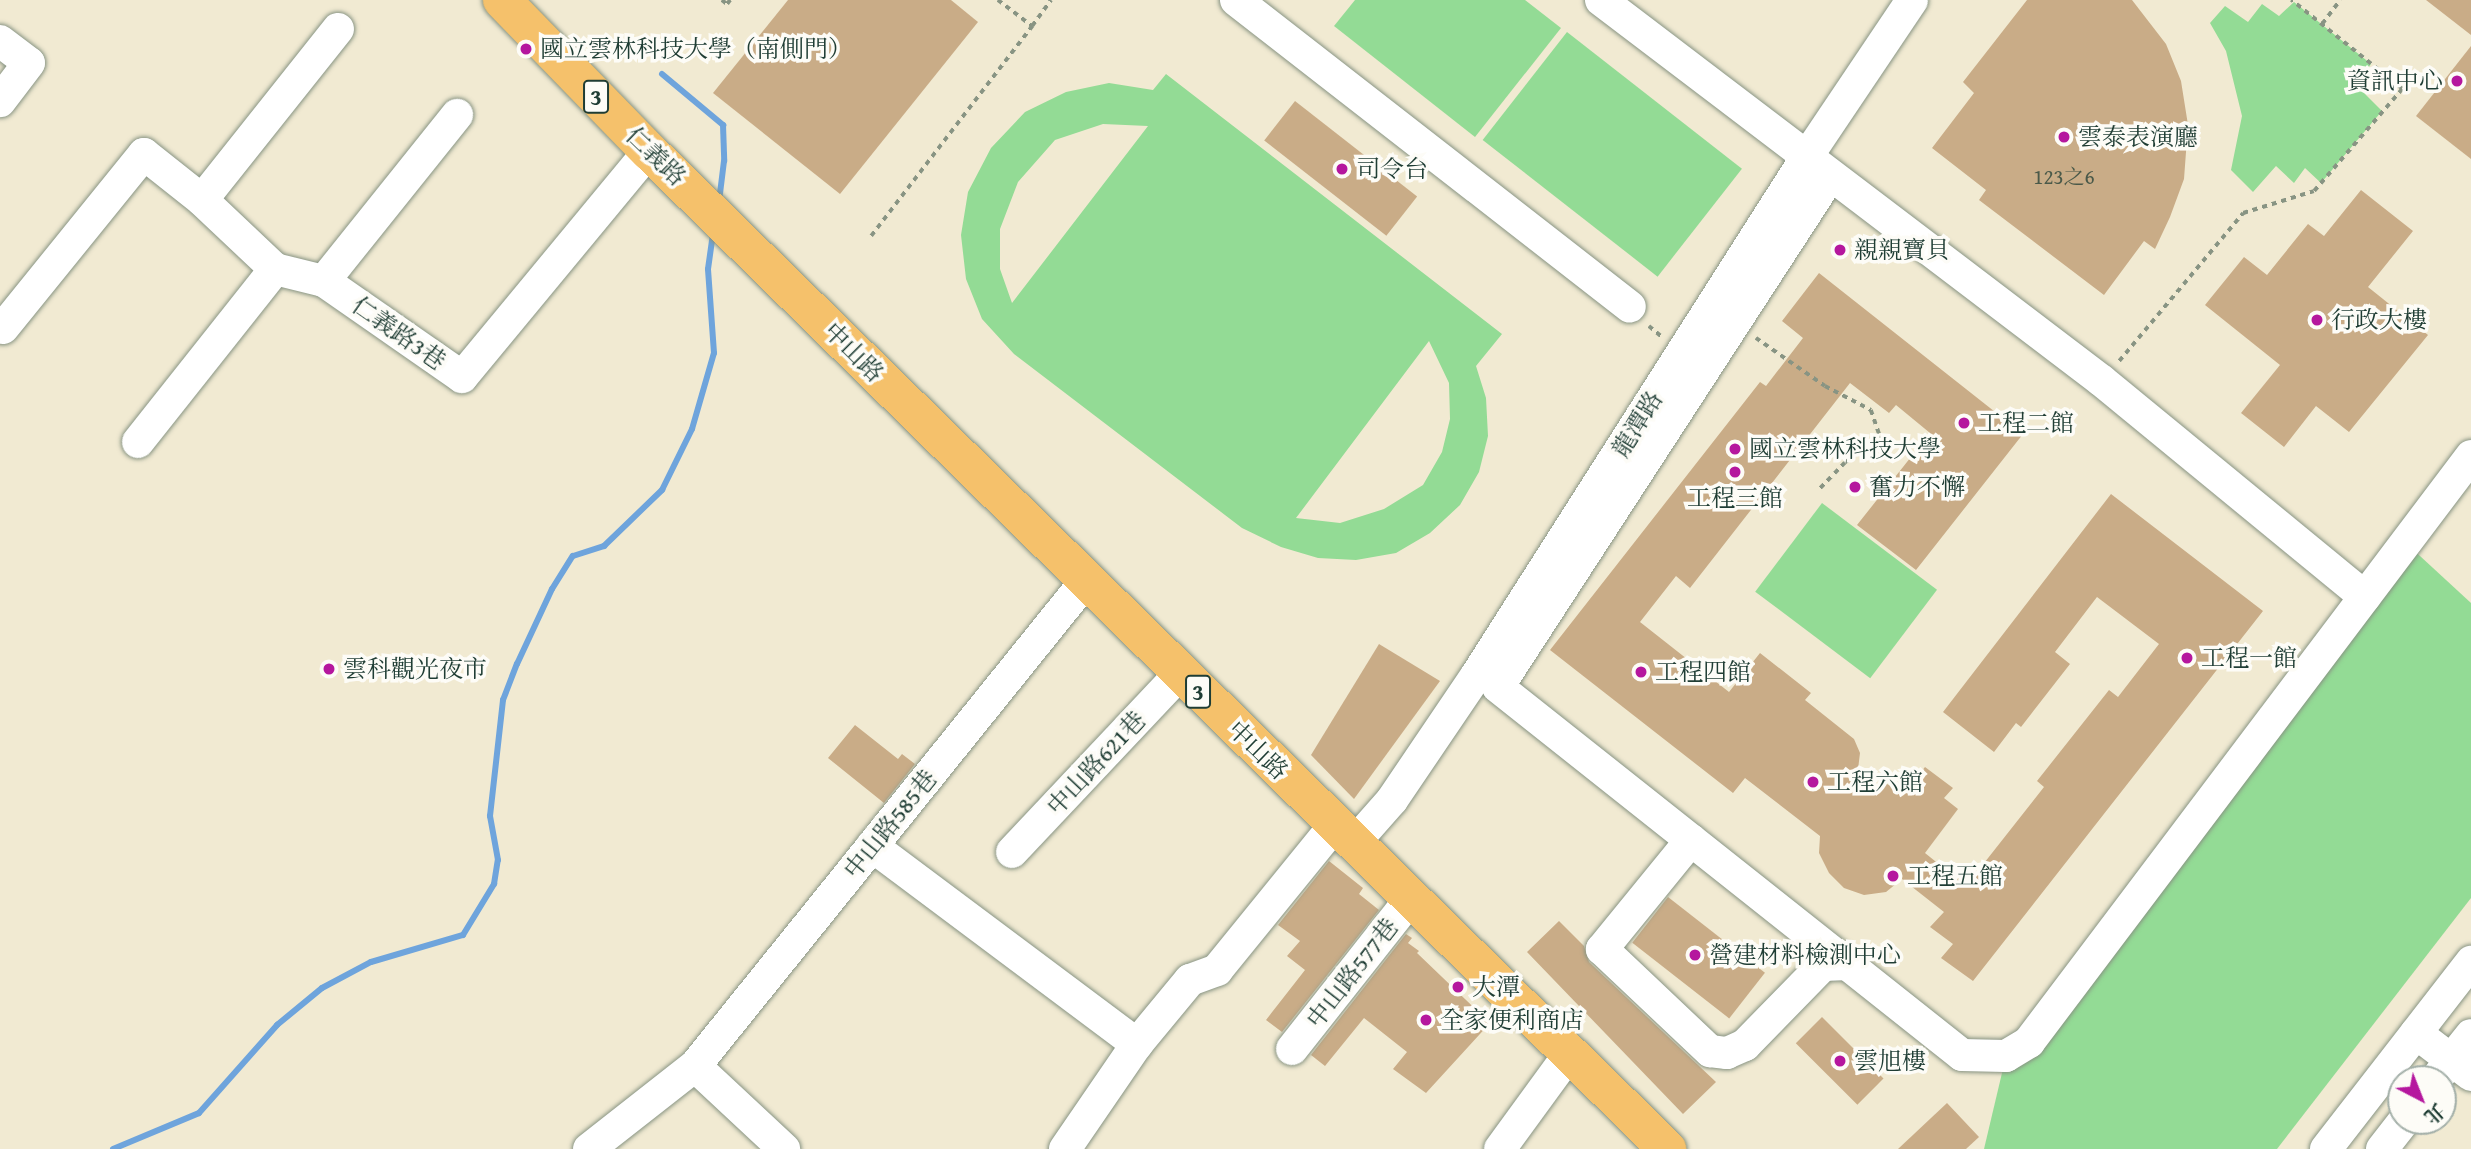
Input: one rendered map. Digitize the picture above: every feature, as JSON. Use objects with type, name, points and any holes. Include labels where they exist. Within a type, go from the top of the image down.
[{"type":"main road","name":"仁義路","points":[[502,0],[649,152],[732,231]]},
{"type":"main road","name":"中山路","points":[[732,231],[1085,582],[1412,897],[1667,1149]]},
{"type":"street","points":[[1236,0],[1630,307]]},
{"type":"street","points":[[1601,0],[2102,381],[2365,597]]},
{"type":"street","name":"龍潭路","points":[[1345,834],[1392,800],[1819,167],[1912,0]]},
{"type":"street","points":[[1931,0],[1819,167],[1498,687],[1962,1055],[2006,1056],[2029,1042],[2471,456]]},
{"type":"street","points":[[202,200],[338,29]]},
{"type":"street","points":[[0,41],[29,63],[0,101]]},
{"type":"street","points":[[324,281],[457,115]]},
{"type":"street","name":"仁義路3巷","points":[[3,328],[144,154],[202,200],[275,269],[324,281],[462,377],[649,152]]},
{"type":"street","points":[[138,442],[275,269]]},
{"type":"street","name":"中山路585巷","points":[[589,1149],[695,1066],[1085,582]]},
{"type":"street","name":"中山路621巷","points":[[1012,852],[1180,674]]},
{"type":"street","points":[[1065,1149],[1137,1044],[1190,980],[1217,970],[1345,834]]},
{"type":"street","points":[[1691,840],[1602,949],[1710,1051],[1727,1053],[1745,1045],[1823,965],[1849,964]]},
{"type":"street","points":[[872,846],[1137,1044]]},
{"type":"street","name":"中山路577巷","points":[[1292,1049],[1412,897]]},
{"type":"street","points":[[2326,1149],[2471,962]]},
{"type":"street","points":[[2416,1033],[2457,1062]]},
{"type":"street","points":[[1500,1149],[1570,1054]]},
{"type":"street","points":[[695,1066],[784,1149]]},
{"type":"street","points":[[2382,1149],[2393,1135]]},
{"type":"path","points":[[722,0],[727,4],[730,0]]},
{"type":"path","points":[[998,0],[1032,26]]},
{"type":"path","points":[[871,236],[1052,0]]},
{"type":"path","points":[[2102,381],[2243,213],[2314,191],[2402,89],[2291,0]]},
{"type":"path","points":[[2322,24],[2340,0]]},
{"type":"path","points":[[1754,336],[1825,386],[1871,410],[1880,436],[1845,463],[1818,491]]},
{"type":"green space","points":[[1355,0],[1525,0],[1561,28],[1475,137],[1334,26]]},
{"type":"green space","points":[[2294,2],[2371,64],[2356,85],[2382,111],[2321,183],[2305,168],[2294,183],[2276,166],[2253,192],[2231,170],[2242,116],[2226,51],[2210,23],[2225,6],[2248,22],[2262,4],[2279,16]]},
{"type":"green space","points":[[1567,32],[1742,169],[1658,277],[1483,140]]},
{"type":"green space","points":[[1166,74],[1502,334],[1476,366],[1486,398],[1488,436],[1479,472],[1460,505],[1430,533],[1396,553],[1356,560],[1318,558],[1281,547],[1242,528],[1014,354],[982,319],[966,279],[961,235],[968,192],[991,148],[1025,112],[1066,92],[1109,83],[1153,90]],"holes":[[[1103,124],[1148,126],[1012,303],[1000,269],[1000,229],[1018,182],[1055,140]],[[1429,341],[1449,383],[1450,419],[1442,452],[1423,485],[1384,509],[1340,523],[1296,518]]]},
{"type":"green space","points":[[1822,503],[1937,590],[1870,678],[1755,592]]},
{"type":"green space","points":[[2407,544],[2471,603],[2471,898],[2277,1149],[1984,1149],[2006,1056]]},
{"type":"building","points":[[788,0],[951,0],[978,22],[840,194],[713,93]]},
{"type":"building","name":"雲泰表演廳","points":[[2027,0],[2132,0],[2166,44],[2181,81],[2188,125],[2184,179],[2155,249],[2144,241],[2104,295],[1979,200],[1986,190],[1932,148],[1974,93],[1963,82]]},
{"type":"building","points":[[2426,0],[2471,0],[2471,35]]},
{"type":"building","name":"資訊中心","points":[[2471,46],[2471,159],[2416,116]]},
{"type":"building","name":"司令台","points":[[1295,101],[1417,196],[1386,236],[1264,140]]},
{"type":"building","name":"行政大樓","points":[[2361,190],[2413,231],[2368,287],[2428,335],[2349,432],[2316,406],[2284,447],[2241,413],[2280,365],[2205,305],[2244,257],[2267,275],[2308,224],[2324,236]]},
{"type":"building","points":[[1819,273],[2023,434],[1916,570],[1857,525],[1930,433],[1896,405],[1889,413],[1850,383],[1690,588],[1676,576],[1640,622],[1729,692],[1760,653],[1811,693],[1805,700],[1854,739],[1860,753],[1856,786],[1887,784],[1904,793],[1925,767],[1953,788],[1944,798],[1958,809],[1925,853],[1966,886],[2044,787],[2037,781],[2109,690],[2118,697],[2159,644],[2097,597],[2055,652],[2070,664],[2021,727],[2016,723],[1994,752],[1943,712],[2111,494],[2263,611],[1973,981],[1941,958],[1953,944],[1930,927],[1944,912],[1902,879],[1886,892],[1864,895],[1844,888],[1829,873],[1819,853],[1820,836],[1745,778],[1733,793],[1550,650],[1760,382],[1766,386],[1803,338],[1782,321]]},
{"type":"building","points":[[1379,644],[1440,681],[1354,799],[1311,755]]},
{"type":"building","points":[[855,725],[898,759],[902,754],[915,764],[884,803],[828,758]]},
{"type":"building","points":[[1329,861],[1363,888],[1359,894],[1379,910],[1282,1032],[1266,1020],[1305,970],[1287,956],[1300,941],[1278,925]]},
{"type":"building","name":"營建材料檢測中心","points":[[1668,897],[1765,973],[1729,1018],[1632,943]]},
{"type":"building","points":[[1559,921],[1584,946],[1589,962],[1716,1082],[1683,1114],[1527,952]]},
{"type":"building","points":[[1406,934],[1412,938],[1408,943],[1419,951],[1417,953],[1490,1023],[1426,1093],[1393,1069],[1407,1052],[1364,1018],[1325,1066],[1311,1055]]},
{"type":"building","name":"雲旭樓","points":[[1822,1017],[1884,1079],[1857,1105],[1796,1043]]},
{"type":"building","points":[[1947,1103],[1979,1137],[1966,1149],[1898,1149]]},
{"type":"waterway","points":[[662,74],[723,125],[724,161],[719,199]]},
{"type":"waterway","points":[[113,1149],[199,1113],[277,1025],[322,988],[371,962],[463,935],[494,884],[498,860],[490,816],[503,700],[517,664],[552,589],[573,556],[604,546],[662,490],[692,429],[714,353],[708,269],[713,234]]},
{"type":"place","name":"國立雲林科技大學（南側門）","points":[[526,49]]},
{"type":"place","name":"資訊中心","points":[[2457,81]]},
{"type":"place","name":"雲泰表演廳","points":[[2064,137]]},
{"type":"place","name":"司令台","points":[[1342,169]]},
{"type":"place","name":"親親寶貝","points":[[1840,250]]},
{"type":"place","name":"行政大樓","points":[[2317,320]]},
{"type":"place","name":"工程二館","points":[[1964,423]]},
{"type":"place","name":"國立雲林科技大學","points":[[1735,449]]},
{"type":"place","name":"工程三館","points":[[1735,472]]},
{"type":"place","name":"奮力不懈","points":[[1855,487]]},
{"type":"place","name":"工程一館","points":[[2187,658]]},
{"type":"place","name":"雲科觀光夜市","points":[[329,669]]},
{"type":"place","name":"工程四館","points":[[1641,672]]},
{"type":"place","name":"工程六館","points":[[1813,782]]},
{"type":"place","name":"工程五館","points":[[1893,876]]},
{"type":"place","name":"營建材料檢測中心","points":[[1695,955]]},
{"type":"place","name":"大潭","points":[[1458,987]]},
{"type":"place","name":"全家便利商店","points":[[1426,1020]]},
{"type":"place","name":"雲旭樓","points":[[1840,1061]]}]
